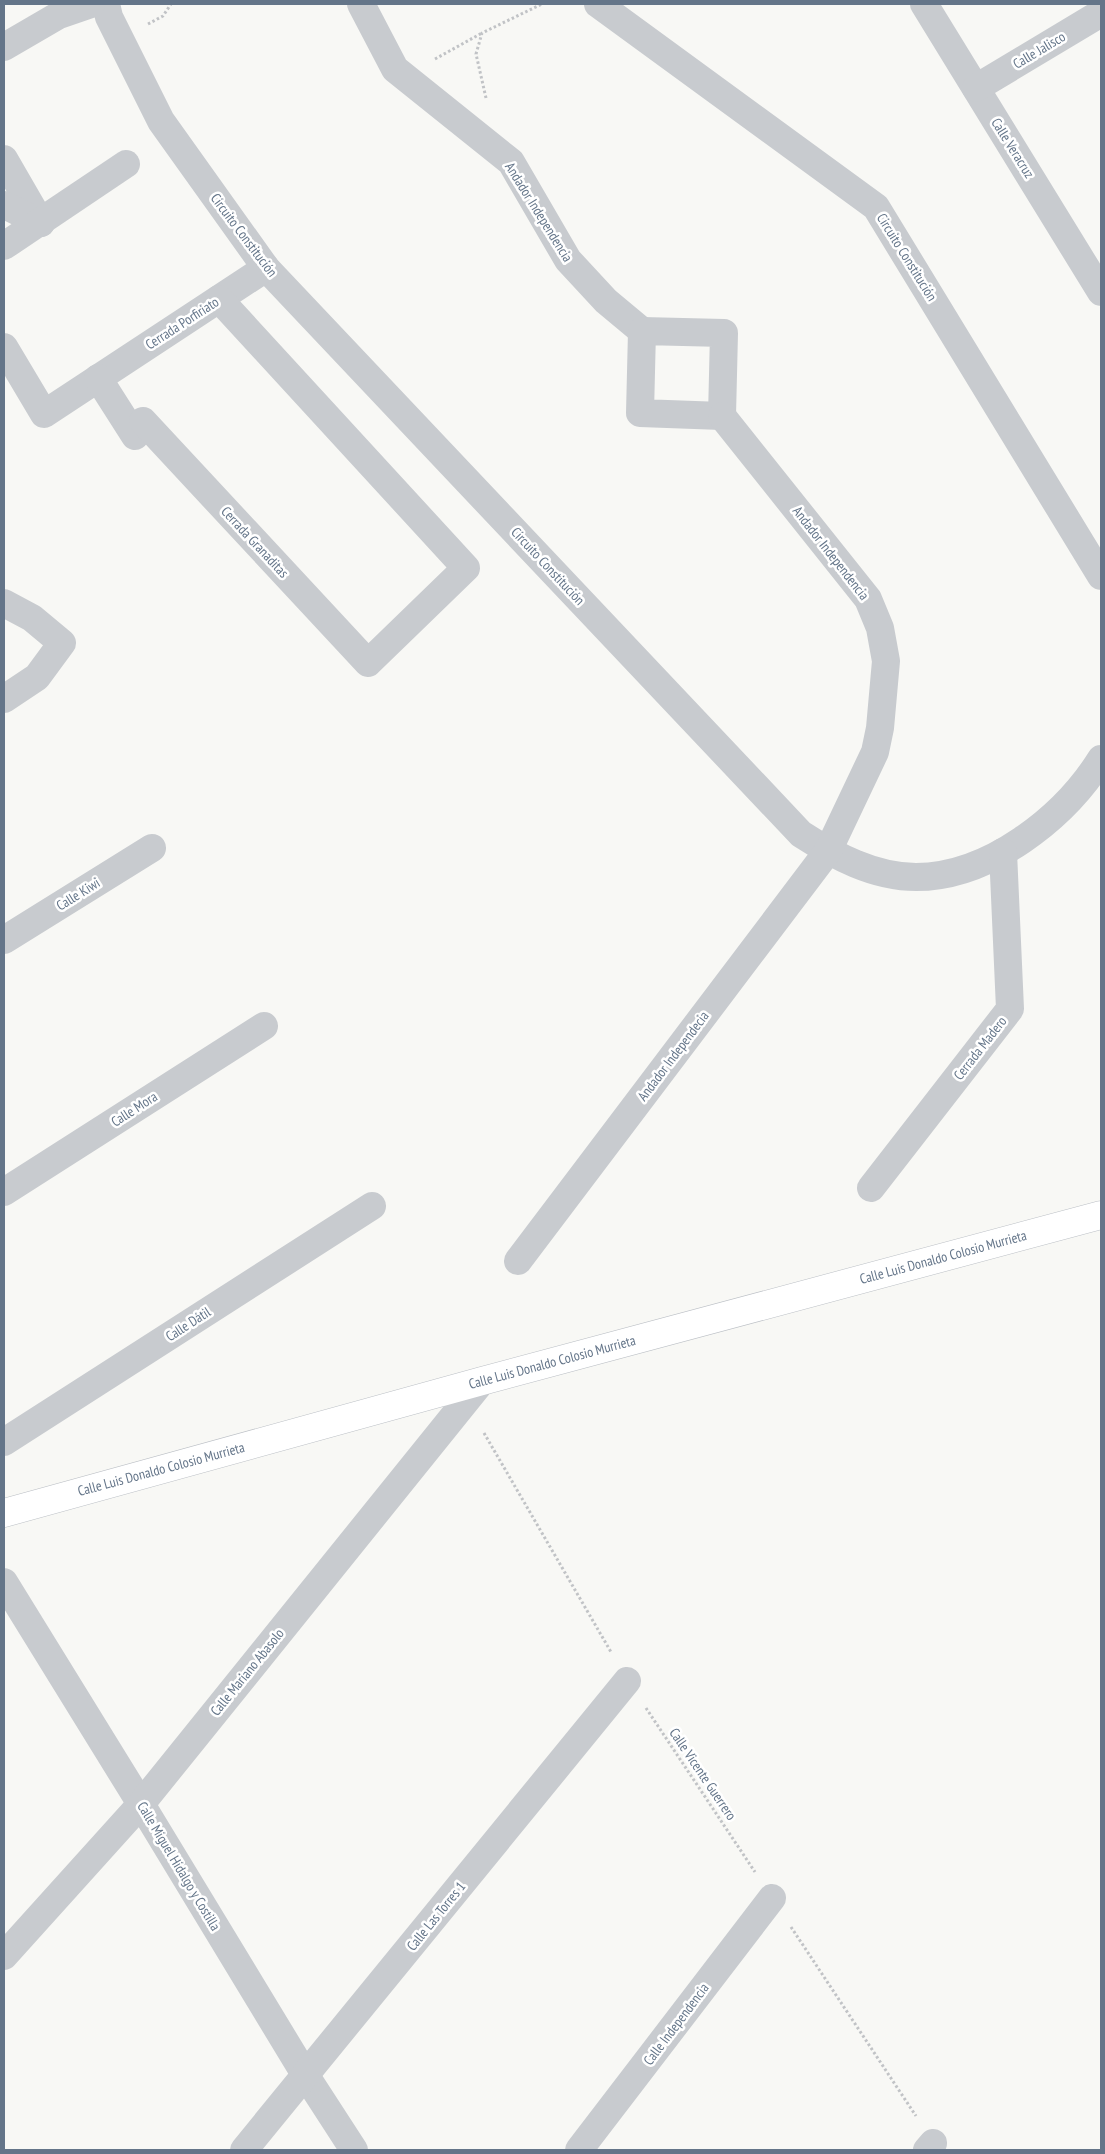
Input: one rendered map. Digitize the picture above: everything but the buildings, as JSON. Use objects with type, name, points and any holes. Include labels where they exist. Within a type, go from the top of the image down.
[{"type":"street","points":[[4,46],[58,9],[92,4]]},
{"type":"street","name":"Circuito Constitución","points":[[106,4],[109,17],[161,121],[266,268],[801,834],[828,851],[855,864],[881,872],[916,877],[951,873],[974,866],[1003,852],[1064,807],[1090,776],[1101,759]]},
{"type":"street","name":"Andador Independencia","points":[[361,4],[395,69],[511,162],[568,260],[606,301],[642,331]]},
{"type":"street","name":"Circuito Constitución","points":[[598,4],[876,207],[1101,576]]},
{"type":"street","name":"Calle Veracruz","points":[[924,4],[1101,292]]},
{"type":"street","name":"Calle Jalisco","points":[[976,88],[1101,13]]},
{"type":"street","points":[[4,159],[41,223]]},
{"type":"street","points":[[4,246],[41,223],[126,164]]},
{"type":"street","points":[[4,206],[41,223]]},
{"type":"street","name":"Cerrada Porfiriato","points":[[4,347],[44,414],[266,268]]},
{"type":"street","name":"Cerrada Granaditas","points":[[98,378],[139,429],[368,663],[466,568],[219,299]]},
{"type":"street","points":[[642,331],[724,332],[722,416],[640,413],[642,331]]},
{"type":"street","name":"Andador Independencia","points":[[722,416],[868,599],[880,628],[886,661],[880,728],[874,752],[828,851]]},
{"type":"street","points":[[4,603],[32,618],[62,643],[37,677],[4,699]]},
{"type":"street","name":"Calle Kiwi","points":[[4,940],[152,848]]},
{"type":"street","name":"Andador Independecia","points":[[518,1261],[828,851]]},
{"type":"street","name":"Cerrada Madero","points":[[871,1188],[1010,1009],[1003,852]]},
{"type":"street","name":"Calle Mora","points":[[4,1192],[264,1026]]},
{"type":"street","name":"Calle Dátil","points":[[4,1442],[372,1206]]},
{"type":"street","name":"Calle Luis Donaldo Colosio Murrieta","points":[[4,1513],[474,1391],[1101,1215]]},
{"type":"street","name":"Calle Mariano Abasolo","points":[[4,1956],[142,1804],[474,1391]]},
{"type":"street","name":"Calle Miguel Hidalgo y Costilla","points":[[6,1591],[142,1804],[306,2076],[354,2150]]},
{"type":"street","name":"Calle Las Torres 1","points":[[244,2150],[627,1680]]},
{"type":"street","name":"Calle Independencia","points":[[579,2150],[772,1898]]},
{"type":"path","points":[[384,48],[414,59],[429,61],[542,4]]},
{"type":"path","points":[[482,33],[476,54],[490,106]]},
{"type":"path","name":"Calle Vicente Guerrero","points":[[474,1391],[627,1680],[772,1898],[930,2146]]}]
